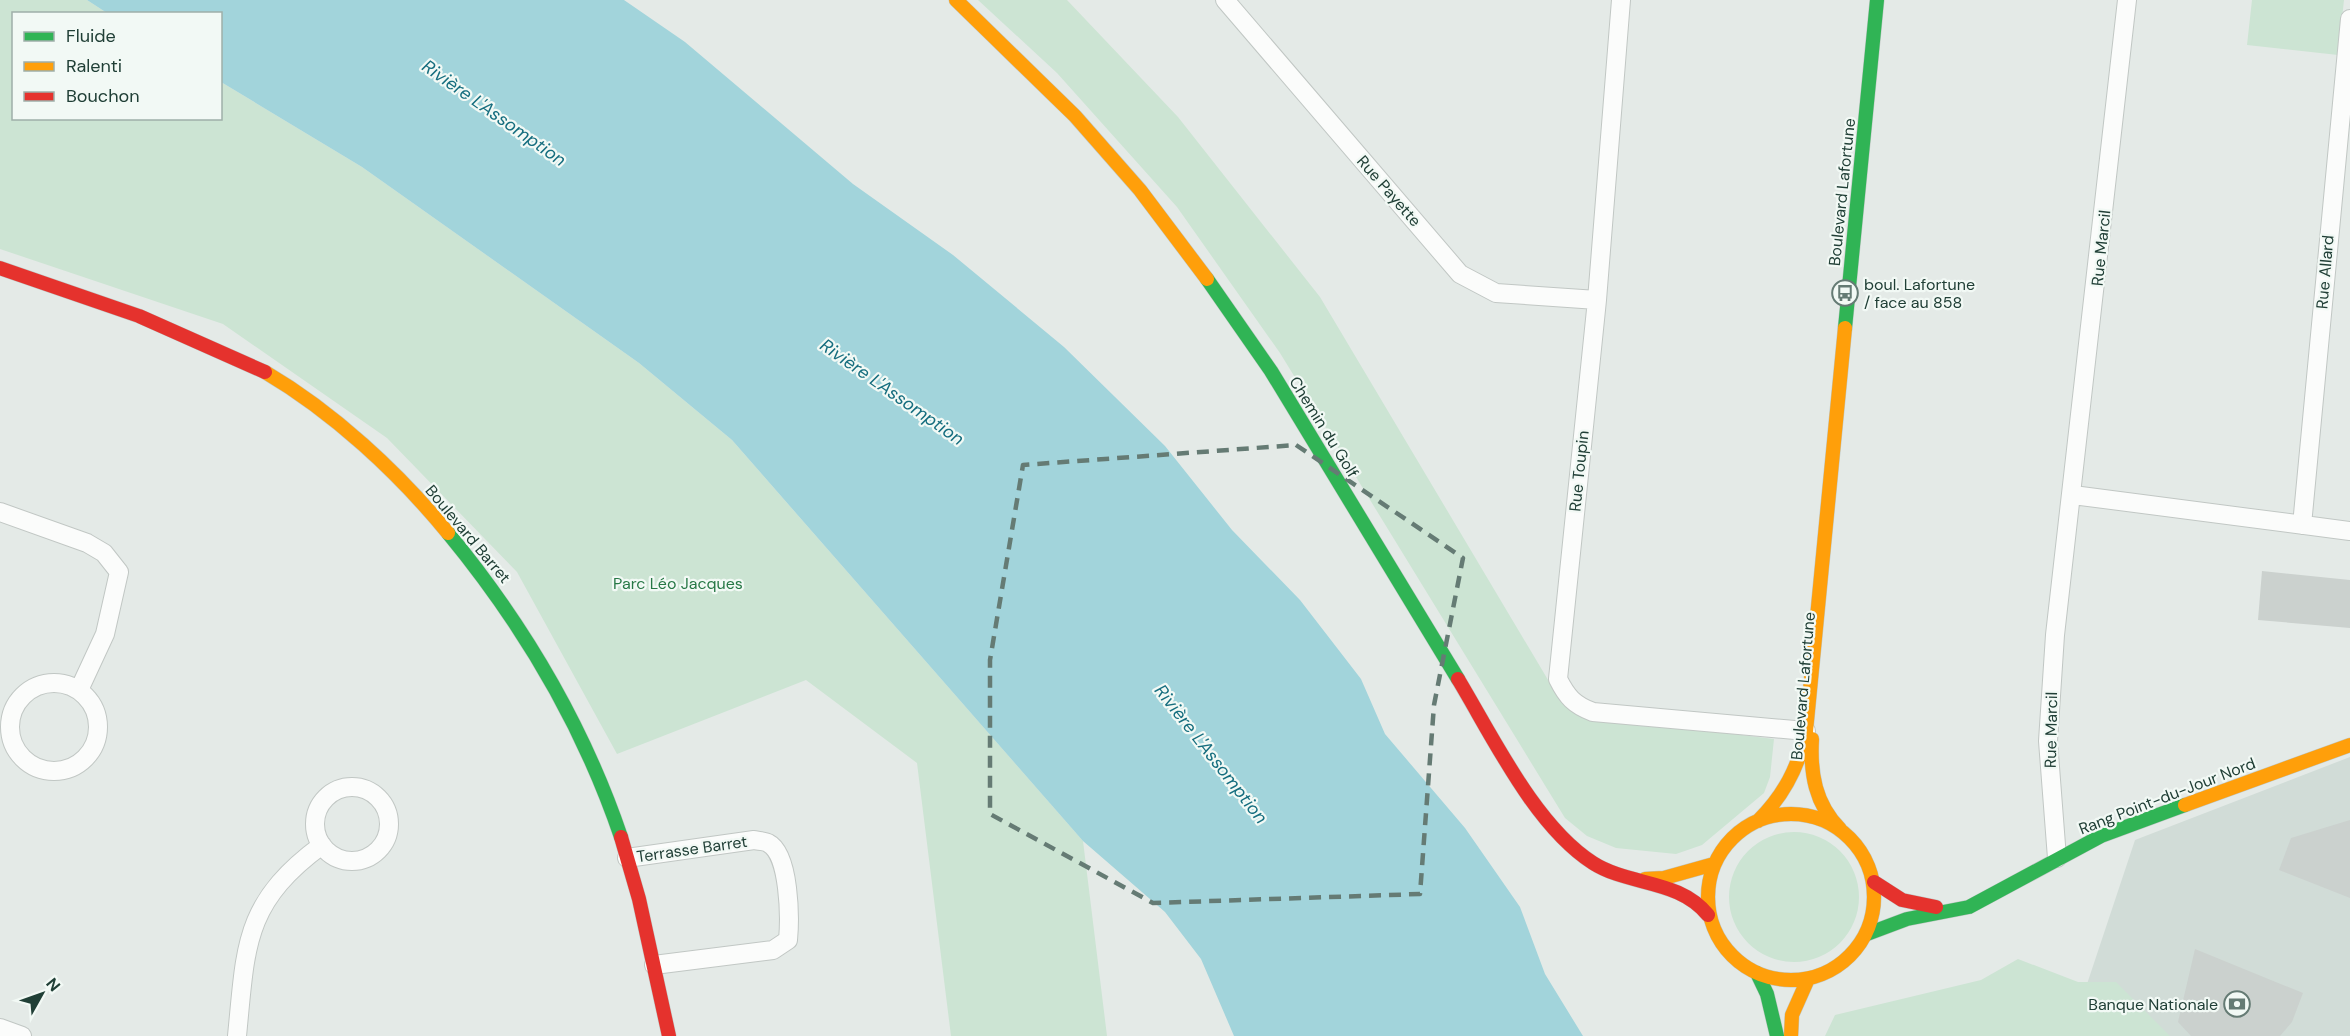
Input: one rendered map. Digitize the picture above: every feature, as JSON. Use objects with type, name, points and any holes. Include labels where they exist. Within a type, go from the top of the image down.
[{"type":"street","name":"Chemin du Golf","points":[[956,0],[1075,116],[1140,190],[1202,272],[1270,371],[1535,806],[1557,833],[1581,855],[1603,869],[1638,879],[1696,901],[1708,915]]},
{"type":"street","name":"Rue Payette","points":[[1225,0],[1460,274],[1496,293],[1597,300]]},
{"type":"street","name":"Rue Toupin","points":[[1621,0],[1597,300],[1558,679],[1577,706],[1593,712],[1806,731]]},
{"type":"street","name":"Boulevard Lafortune","points":[[1758,821],[1773,807],[1792,778],[1806,731],[1877,0]]},
{"type":"street","name":"Rue Marcil","points":[[2057,858],[2048,741],[2055,635],[2073,495],[2127,0]]},
{"type":"street","name":"Rue Allard","points":[[2302,525],[2346,98],[2350,19]]},
{"type":"street","name":"Boulevard Barret","points":[[0,268],[104,303],[224,352],[281,382],[333,421],[395,475],[450,536],[507,606],[555,686],[588,753],[615,819],[627,858],[669,1036]]},
{"type":"street","name":"Boulevard Lafortune","points":[[1829,495],[1835,515],[1810,760],[1815,785],[1824,809],[1833,823],[1847,834]]},
{"type":"street","points":[[2073,495],[2350,531]]},
{"type":"street","points":[[0,512],[87,543],[104,553],[118,572],[105,634],[79,690]]},
{"type":"street","points":[[66,684],[79,690],[90,701],[96,714],[98,729],[95,744],[86,757],[74,766],[60,770],[45,770],[31,764],[20,754],[13,742],[10,729],[12,715],[18,702],[27,692],[39,685],[66,684]]},
{"type":"street","name":"Rang Point-du-Jour Nord","points":[[1867,934],[1906,919],[1969,907],[2057,858],[2123,828],[2350,745]]},
{"type":"street","points":[[341,788],[364,788],[383,802],[390,825],[382,847],[373,855],[351,861],[330,854],[322,845],[314,823],[322,801],[331,793],[341,788]]},
{"type":"street","points":[[1781,814],[1804,815],[1827,822],[1847,834],[1864,856],[1874,882],[1874,908],[1867,934],[1857,950],[1843,964],[1826,974],[1808,979],[1782,980],[1757,973],[1734,960],[1718,940],[1708,915],[1707,889],[1714,864],[1724,846],[1740,831],[1758,821],[1781,814]]},
{"type":"street","name":"Terrasse Barret","points":[[627,858],[754,840],[769,843],[777,852],[783,867],[790,915],[788,940],[773,950],[654,965]]},
{"type":"street","points":[[237,1036],[245,955],[259,912],[275,886],[302,860],[322,845]]},
{"type":"street","name":"Chemin du Golf","points":[[1638,879],[1664,878],[1714,864]]},
{"type":"street","points":[[1874,882],[1897,900],[1914,905],[1969,907]]},
{"type":"street","points":[[1757,973],[1767,994],[1777,1036]]},
{"type":"street","points":[[1791,1036],[1792,1015],[1808,979]]},
{"type":"street","points":[[0,1028],[22,1036]]},
{"type":"highlighted area","points":[[1296,445],[1463,558],[1434,705],[1420,894],[1153,903],[990,814],[990,660],[1023,465]]},
{"type":"shaded area","points":[[2350,757],[2350,1036],[2132,1036],[2083,996],[2135,840]]},
{"type":"green space","name":"Parc Léo Jacques","points":[[0,0],[87,0],[105,12],[12,12],[12,120],[222,120],[222,83],[362,167],[639,363],[732,440],[1083,841],[1107,1036],[951,1036],[917,763],[806,680],[617,754],[517,572],[387,438],[223,324],[0,249]]},
{"type":"green space","points":[[978,0],[1067,0],[1178,117],[1320,297],[1560,700],[1584,716],[1774,739],[1770,777],[1764,793],[1702,845],[1676,854],[1616,848],[1587,836],[1565,818],[1280,353],[1177,207],[1057,73]]},
{"type":"green space","points":[[2252,0],[2344,0],[2338,55],[2247,45]]},
{"type":"green space","points":[[1794,832],[1819,837],[1840,851],[1854,872],[1859,897],[1854,922],[1840,943],[1819,957],[1794,962],[1769,957],[1748,943],[1734,922],[1729,897],[1734,872],[1748,851],[1769,837]]},
{"type":"green space","points":[[2018,959],[2078,982],[2116,982],[2170,1036],[1825,1036],[1835,1015],[1981,980]]},
{"type":"water","name":"Rivière L'Assomption","points":[[87,0],[624,0],[685,42],[853,184],[953,255],[1064,347],[1165,446],[1232,530],[1300,600],[1361,679],[1385,734],[1465,828],[1520,907],[1545,974],[1583,1036],[1234,1036],[1201,959],[1165,912],[1083,841],[732,440],[639,363],[362,167],[222,83],[222,12],[105,12]]},
{"type":"building","points":[[2262,571],[2350,580],[2350,628],[2258,620]]},
{"type":"building","points":[[2350,820],[2350,898],[2279,870],[2291,838]]},
{"type":"building","points":[[2195,949],[2303,993],[2292,1022],[2280,1036],[2191,1036],[2178,1022]]},
{"type":"traffic: fast","points":[[1845,328],[1877,0]]},
{"type":"traffic: fast","points":[[1207,279],[1271,371],[1458,679]]},
{"type":"traffic: fast","points":[[448,533],[501,603],[548,677],[588,755],[621,837]]},
{"type":"traffic: fast","points":[[1867,934],[1907,919],[1969,907],[2101,836],[2185,805]]},
{"type":"traffic: fast","points":[[1757,973],[1767,994],[1777,1036]]},
{"type":"traffic: slow","points":[[956,0],[1075,116],[1140,190],[1207,279]]},
{"type":"traffic: slow","points":[[1758,821],[1783,791],[1789,780],[1799,757],[1806,731],[1845,328]]},
{"type":"traffic: slow","points":[[265,372],[340,424],[408,488],[448,533]]},
{"type":"traffic: slow","points":[[1812,739],[1812,764],[1816,787],[1825,809],[1840,829]]},
{"type":"traffic: slow","points":[[2185,805],[2350,745]]},
{"type":"traffic: slow","points":[[1791,814],[1807,815],[1823,820],[1850,838],[1868,865],[1873,881],[1874,897],[1873,913],[1868,929],[1850,956],[1823,974],[1807,979],[1791,980],[1775,979],[1759,974],[1732,956],[1714,929],[1709,913],[1708,897],[1709,881],[1714,865],[1732,838],[1759,820],[1775,815],[1791,814]]},
{"type":"traffic: slow","points":[[1645,879],[1664,878],[1714,864]]},
{"type":"traffic: slow","points":[[1791,1036],[1792,1015],[1808,979]]},
{"type":"traffic: jam","points":[[0,268],[139,316],[265,372]]},
{"type":"traffic: jam","points":[[1458,679],[1517,779],[1552,827],[1572,847],[1593,863],[1607,870],[1683,895],[1696,903],[1708,915]]},
{"type":"traffic: jam","points":[[621,837],[639,899],[669,1036]]},
{"type":"traffic: jam","points":[[1874,882],[1902,900],[1936,907]]},
{"type":"place","name":"boul. Lafortune / face au 858","points":[[1845,293]]},
{"type":"place","name":"Banque Nationale","points":[[2237,1004]]}]
